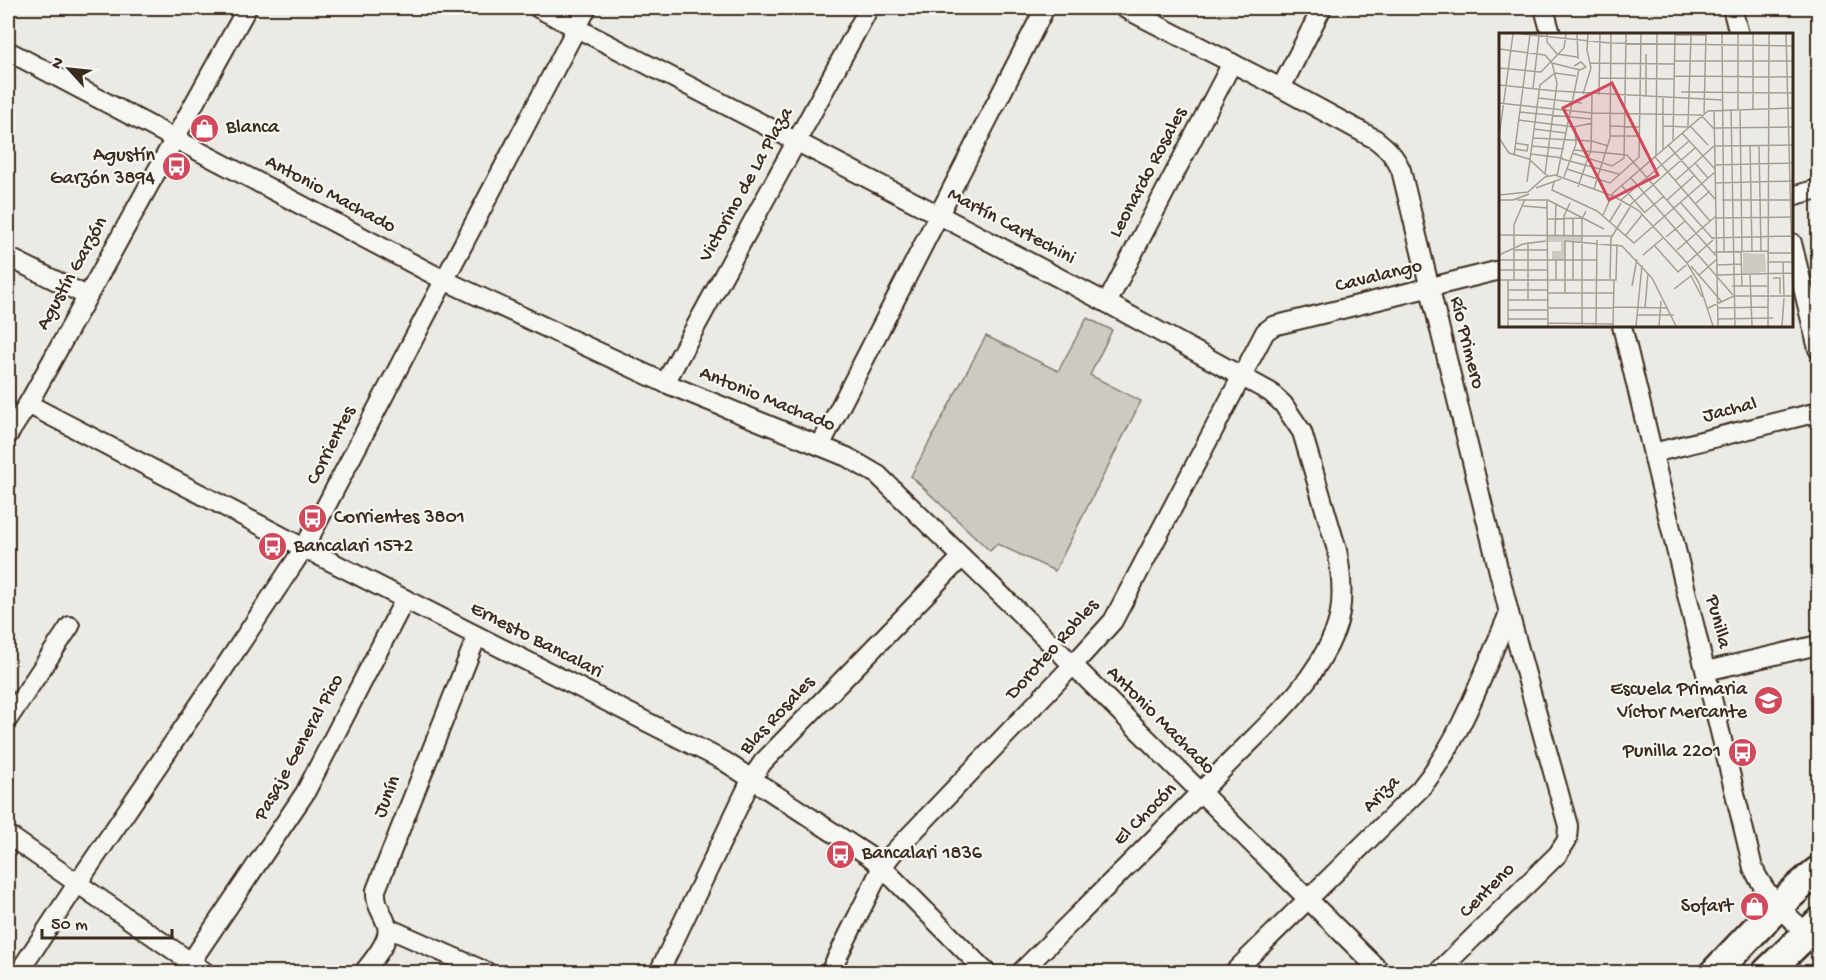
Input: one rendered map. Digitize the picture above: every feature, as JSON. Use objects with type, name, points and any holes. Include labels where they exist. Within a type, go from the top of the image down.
[{"type":"main road","points":[[1715,972],[1779,906],[1818,871]]},
{"type":"main road","points":[[1767,972],[1815,932]]},
{"type":"street","name":"Agustín Garzón","points":[[8,435],[28,404],[247,8]]},
{"type":"street","name":"Martín Cartechini","points":[[538,8],[797,140],[1107,303],[1270,392],[1283,404],[1302,432],[1337,550],[1341,589]]},
{"type":"street","name":"Corrientes","points":[[19,972],[304,548],[587,8]]},
{"type":"street","name":"Victorino de La Plaza","points":[[665,383],[869,8]]},
{"type":"street","points":[[820,446],[1045,8]]},
{"type":"street","name":"Río Primero","points":[[1124,8],[1144,12],[1232,63],[1375,138],[1396,159],[1401,170],[1509,613],[1568,826],[1567,840]]},
{"type":"street","points":[[1281,88],[1322,8]]},
{"type":"street","points":[[1544,8],[1551,33]]},
{"type":"street","points":[[1732,8],[1739,33]]},
{"type":"street","name":"Antonio Machado","points":[[8,51],[444,280],[665,383],[854,460],[878,476],[1073,665],[1381,972]]},
{"type":"street","name":"Leonardo Rosales","points":[[1107,303],[1232,63]]},
{"type":"street","points":[[1793,195],[1818,189]]},
{"type":"street","points":[[1793,251],[1818,349]]},
{"type":"street","points":[[8,257],[87,296]]},
{"type":"street","name":"Cavalango","points":[[1268,328],[1499,270]]},
{"type":"street","name":"Punilla","points":[[1622,327],[1753,868],[1759,881],[1779,906],[1815,932]]},
{"type":"street","name":"Doroteo Robles","points":[[830,972],[882,867],[892,854],[1113,621],[1268,328]]},
{"type":"street","name":"Ernesto Bancalari","points":[[28,404],[304,548],[724,760],[869,856],[986,972]]},
{"type":"street","name":"Jachal","points":[[1653,453],[1818,412]]},
{"type":"street","name":"Blas Rosales","points":[[659,972],[752,778],[763,762],[962,557]]},
{"type":"street","name":"El Chocón","points":[[1020,972],[1301,689],[1319,664],[1336,630],[1341,607],[1341,589]]},
{"type":"street","name":"Pasaje General Pico","points":[[193,969],[305,793],[405,599]]},
{"type":"street","name":"Ariza","points":[[1234,972],[1420,789],[1436,770],[1460,727],[1509,613]]},
{"type":"street","points":[[8,719],[70,626]]},
{"type":"street","name":"Junín","points":[[388,928],[375,900],[376,890],[477,636]]},
{"type":"street","points":[[1706,671],[1818,645]]},
{"type":"street","points":[[8,835],[193,969]]},
{"type":"street","name":"Centeno","points":[[1438,972],[1558,854],[1567,840]]},
{"type":"street","points":[[364,972],[385,940],[388,928],[487,972]]},
{"type":"shaded area","points":[[1087,318],[1112,330],[1090,375],[1141,401],[1055,571],[997,544],[990,551],[911,476],[986,336],[1058,371]]},
{"type":"place","name":"Blanca","points":[[205,128]]},
{"type":"place","name":"Agustín Garzón 3894","points":[[176,167]]},
{"type":"place","name":"Corrientes 3801","points":[[313,518]]},
{"type":"place","name":"Bancalari 1572","points":[[273,547]]},
{"type":"place","name":"Escuela Primaria Víctor Mercante","points":[[1768,701]]},
{"type":"place","name":"Punilla 2201","points":[[1742,752]]},
{"type":"place","name":"Bancalari 1836","points":[[841,854]]},
{"type":"place","name":"Sofart","points":[[1754,907]]}]
